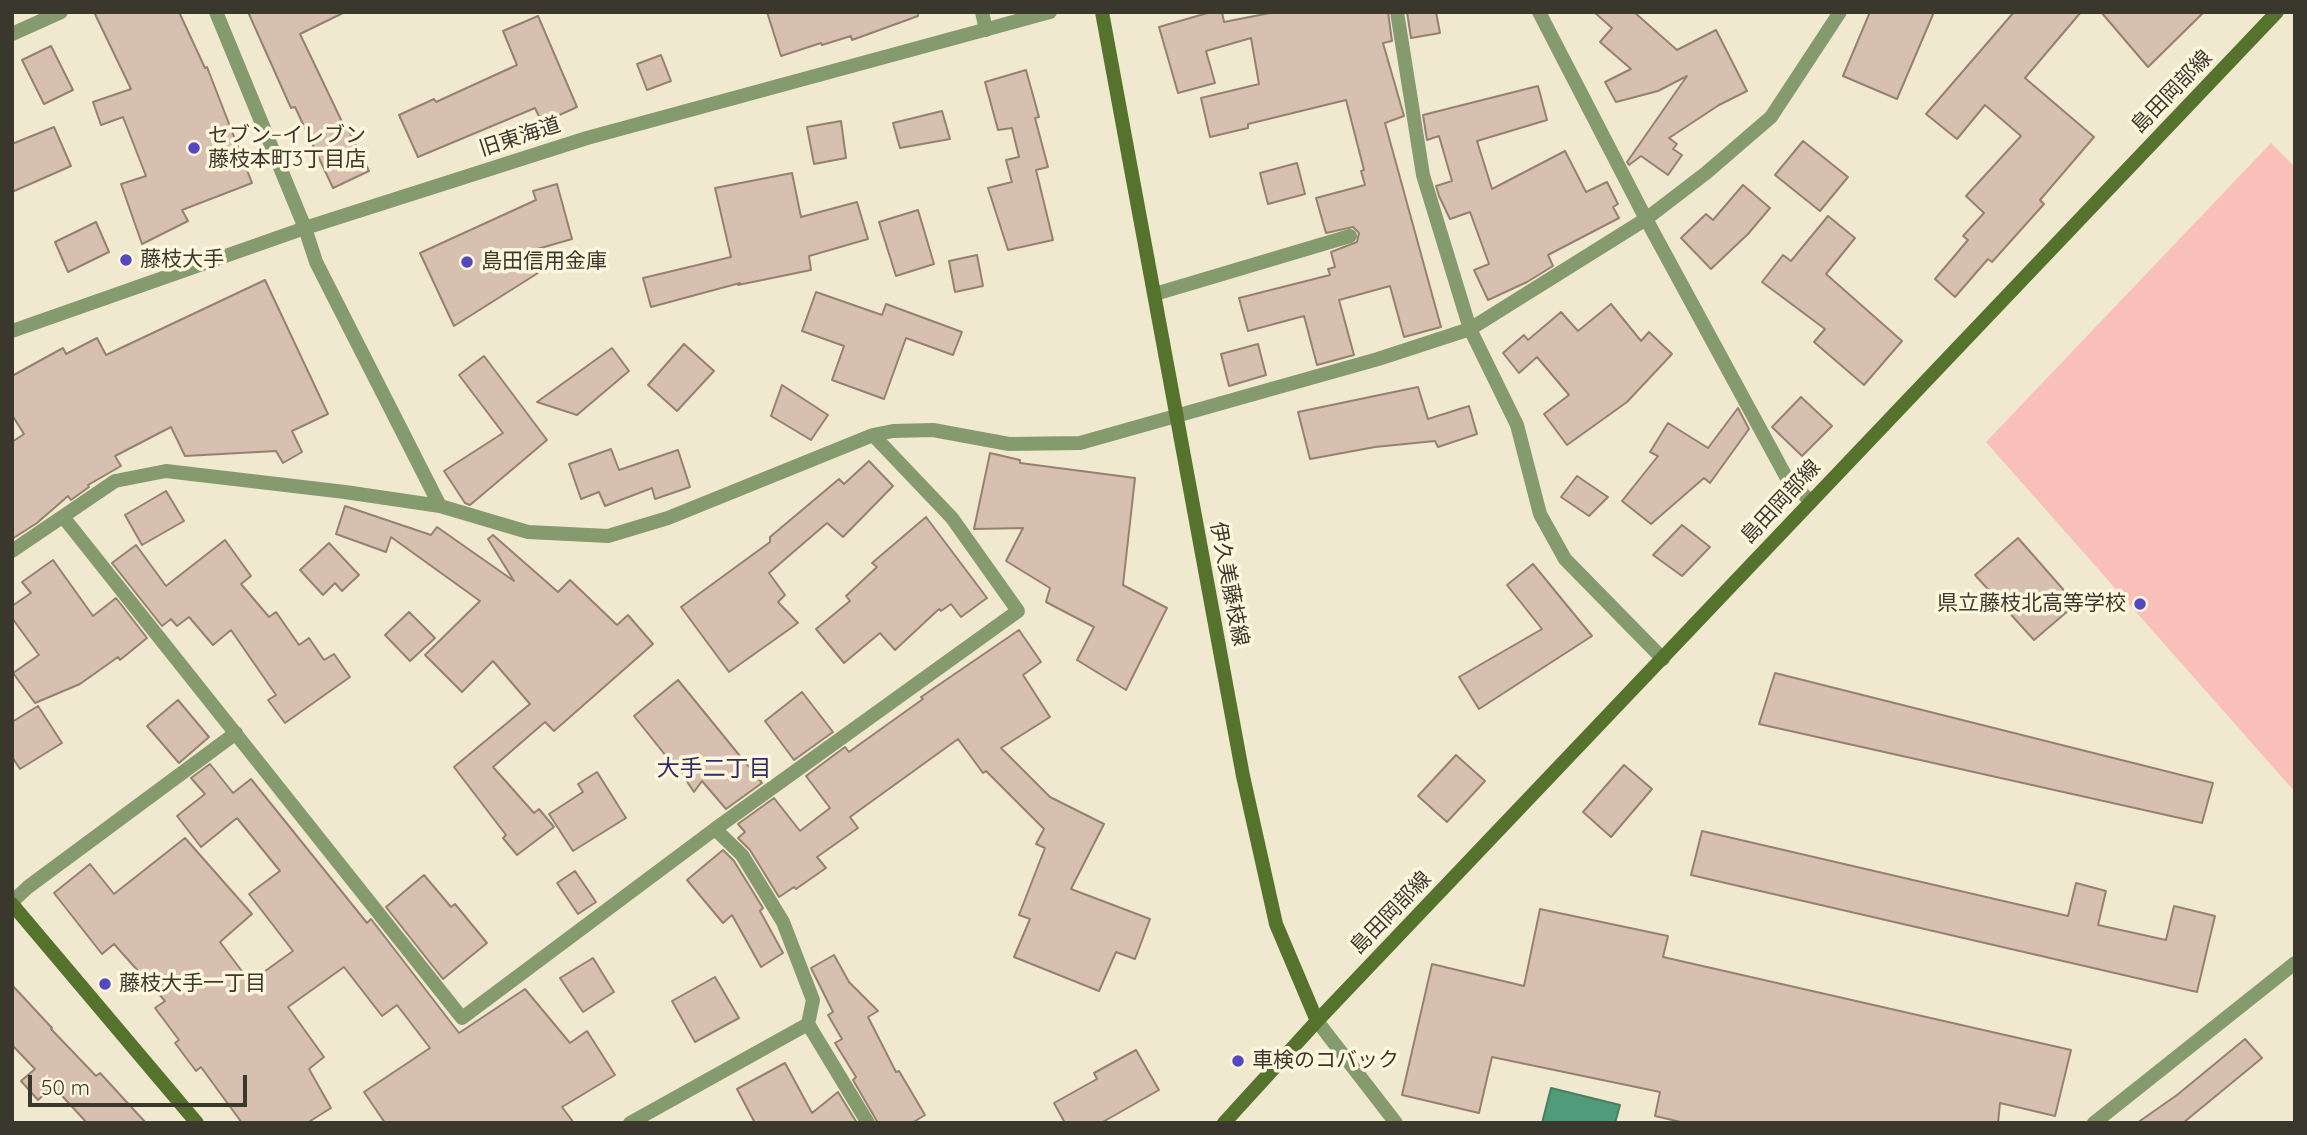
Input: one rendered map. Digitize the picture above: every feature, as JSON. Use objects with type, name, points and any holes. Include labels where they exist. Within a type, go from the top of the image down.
[{"type":"main road","name":"伊久美藤枝線","points":[[1102,12],[1243,776],[1276,925],[1317,1021]]},
{"type":"main road","name":"島田岡部線","points":[[1317,1021],[2277,12]]},
{"type":"main road","points":[[12,903],[197,1123]]},
{"type":"main road","points":[[1224,1123],[1317,1021]]},
{"type":"street","points":[[12,34],[61,12]]},
{"type":"street","points":[[216,12],[306,228],[316,262],[440,506]]},
{"type":"street","points":[[982,12],[986,30]]},
{"type":"street","name":"旧東海道","points":[[12,331],[306,228],[587,138],[1050,12]]},
{"type":"street","points":[[1397,12],[1423,175],[1470,329],[1517,425],[1540,514],[1565,559],[1664,659]]},
{"type":"street","points":[[1539,12],[1646,219],[1789,482],[1811,501]]},
{"type":"street","points":[[12,551],[115,481],[166,471],[440,506],[528,532],[608,536],[668,518],[873,435],[893,431],[933,430],[1009,444],[1080,443],[1378,359],[1470,329],[1646,219],[1706,173],[1771,117],[1840,12]]},
{"type":"street","points":[[1155,294],[1350,236]]},
{"type":"street","points":[[64,517],[462,1018],[715,829],[1018,611],[952,518],[873,435]]},
{"type":"street","points":[[12,903],[28,887],[236,733]]},
{"type":"street","points":[[715,829],[741,855],[783,922],[814,1000],[808,1024],[868,1123]]},
{"type":"street","points":[[2094,1123],[2295,963]]},
{"type":"street","points":[[1317,1021],[1396,1123]]},
{"type":"street","points":[[630,1123],[808,1024]]},
{"type":"shaded area","points":[[2271,143],[2295,167],[2295,792],[1986,442]]},
{"type":"shaded area","points":[[1551,1088],[1620,1105],[1615,1123],[1542,1123]]},
{"type":"building","points":[[94,12],[179,12],[205,68],[207,67],[252,183],[182,210],[188,221],[142,244],[121,184],[146,176],[123,117],[101,125],[93,102],[131,89]]},
{"type":"building","points":[[248,12],[345,12],[300,34],[369,171],[333,188],[295,107],[291,108]]},
{"type":"building","points":[[767,12],[918,12],[918,16],[852,40],[851,36],[781,56]]},
{"type":"building","points":[[1211,12],[1222,12],[1224,22],[1275,12],[1388,12],[1392,41],[1383,43],[1404,116],[1385,123],[1441,327],[1404,337],[1390,286],[1339,300],[1354,355],[1317,365],[1304,316],[1248,331],[1239,298],[1330,275],[1328,269],[1335,267],[1331,252],[1357,242],[1359,233],[1353,227],[1326,233],[1316,198],[1365,185],[1361,171],[1364,170],[1346,100],[1248,124],[1248,128],[1210,137],[1201,98],[1259,84],[1251,38],[1206,51],[1215,83],[1178,93],[1159,27]]},
{"type":"building","points":[[1407,12],[1436,12],[1440,33],[1411,38]]},
{"type":"building","points":[[1594,12],[1634,12],[1677,50],[1716,30],[1747,91],[1719,105],[1669,138],[1677,144],[1673,149],[1682,155],[1668,175],[1641,156],[1629,165],[1627,162],[1687,76],[1658,91],[1616,102],[1605,82],[1631,69],[1600,42],[1612,28]]},
{"type":"building","points":[[1870,12],[1934,12],[1897,99],[1843,76]]},
{"type":"building","points":[[2014,12],[2081,12],[2025,78],[2094,137],[2040,200],[2044,204],[1992,262],[1988,259],[1955,297],[1935,279],[1968,240],[1963,236],[1984,213],[1966,196],[2021,136],[1985,105],[1957,139],[1926,114]]},
{"type":"building","points":[[2101,12],[2204,12],[2148,67]]},
{"type":"building","points":[[538,16],[577,107],[542,123],[535,108],[418,157],[399,115],[434,99],[436,102],[517,65],[503,31]]},
{"type":"building","points":[[51,46],[73,90],[44,104],[22,60]]},
{"type":"building","points":[[661,55],[671,81],[647,90],[637,64]]},
{"type":"building","points":[[1026,70],[1039,117],[1035,118],[1048,167],[1036,170],[1053,240],[1008,250],[988,188],[1012,182],[1006,160],[1019,157],[1012,128],[998,130],[985,82]]},
{"type":"building","points":[[1538,86],[1547,120],[1477,141],[1492,189],[1565,151],[1586,192],[1607,182],[1618,204],[1613,207],[1619,218],[1548,255],[1553,266],[1527,282],[1488,300],[1474,270],[1489,264],[1470,212],[1450,219],[1439,196],[1436,186],[1452,181],[1439,136],[1427,140],[1423,115]]},
{"type":"building","points":[[942,111],[950,139],[900,148],[893,123]]},
{"type":"building","points":[[841,121],[846,158],[814,164],[807,127]]},
{"type":"building","points":[[54,127],[71,166],[12,192],[12,144]]},
{"type":"building","points":[[1803,141],[1848,177],[1820,211],[1775,175]]},
{"type":"building","points":[[1297,163],[1305,194],[1268,204],[1260,173]]},
{"type":"building","points":[[792,173],[801,217],[857,202],[868,239],[809,256],[811,270],[738,285],[740,283],[651,307],[643,278],[731,257],[715,188]]},
{"type":"building","points":[[557,184],[572,239],[527,252],[538,273],[454,326],[420,253],[536,200],[533,191]]},
{"type":"building","points":[[1743,185],[1770,208],[1748,234],[1711,269],[1681,238],[1706,214],[1713,220]]},
{"type":"building","points":[[918,210],[934,264],[896,276],[879,222]]},
{"type":"building","points":[[1828,216],[1855,238],[1826,274],[1902,341],[1864,385],[1814,342],[1825,329],[1762,282],[1783,255],[1791,261]]},
{"type":"building","points":[[96,222],[109,252],[68,272],[55,242]]},
{"type":"building","points":[[977,255],[983,286],[955,292],[949,261]]},
{"type":"building","points":[[265,280],[328,414],[292,431],[302,452],[283,463],[276,451],[185,456],[171,427],[115,456],[121,466],[88,485],[89,487],[71,500],[68,496],[37,523],[12,539],[12,442],[24,434],[12,415],[12,376],[63,348],[66,354],[97,338],[106,355]]},
{"type":"building","points":[[816,292],[882,315],[886,304],[962,332],[953,355],[906,338],[884,399],[832,380],[844,346],[802,331]]},
{"type":"building","points":[[1611,304],[1641,341],[1649,332],[1672,354],[1627,402],[1567,445],[1544,414],[1569,395],[1537,357],[1519,373],[1503,353],[1524,335],[1528,340],[1561,312],[1578,331]]},
{"type":"building","points":[[684,344],[714,371],[677,411],[648,385]]},
{"type":"building","points":[[1258,344],[1266,375],[1229,386],[1221,354]]},
{"type":"building","points":[[612,348],[629,371],[577,415],[537,402]]},
{"type":"building","points":[[484,356],[547,440],[470,505],[465,503],[444,471],[503,433],[459,375]]},
{"type":"building","points":[[782,385],[828,415],[811,440],[771,416]]},
{"type":"building","points":[[1418,387],[1428,419],[1469,406],[1477,434],[1438,447],[1435,441],[1375,447],[1310,459],[1298,412]]},
{"type":"building","points":[[1801,397],[1832,426],[1802,456],[1772,427]]},
{"type":"building","points":[[1738,408],[1749,429],[1710,483],[1704,478],[1651,524],[1622,501],[1658,456],[1650,452],[1668,423],[1708,448]]},
{"type":"building","points":[[611,449],[619,470],[678,450],[690,487],[655,499],[652,488],[605,506],[599,492],[581,499],[569,464]]},
{"type":"building","points":[[990,453],[1020,460],[1020,463],[1135,478],[1123,585],[1167,608],[1126,690],[1077,660],[1094,627],[1046,602],[1050,588],[1006,561],[1023,528],[974,529]]},
{"type":"building","points":[[869,461],[893,486],[843,537],[827,523],[769,573],[785,595],[778,602],[798,623],[729,672],[681,607],[770,542],[770,537],[839,479],[844,484]]},
{"type":"building","points":[[1577,476],[1608,497],[1589,516],[1561,497]]},
{"type":"building","points":[[166,491],[184,521],[142,545],[125,515]]},
{"type":"building","points":[[345,506],[431,535],[437,527],[514,581],[488,539],[493,535],[558,592],[570,580],[617,625],[628,615],[653,644],[554,731],[545,722],[493,767],[534,813],[539,809],[554,827],[517,855],[503,838],[506,835],[454,767],[530,704],[493,661],[462,692],[425,655],[480,601],[391,537],[386,552],[336,534]]},
{"type":"building","points":[[926,517],[987,598],[961,617],[951,604],[941,611],[939,609],[895,650],[880,633],[844,663],[816,629],[850,601],[846,596],[877,567],[872,563]]},
{"type":"building","points":[[1682,525],[1710,547],[1682,576],[1653,555]]},
{"type":"building","points":[[2018,538],[2076,604],[2034,640],[1975,575]]},
{"type":"building","points":[[225,540],[251,576],[241,584],[269,617],[276,612],[299,645],[309,638],[324,660],[334,654],[350,677],[285,723],[268,700],[276,695],[231,630],[213,645],[189,617],[177,626],[171,619],[162,626],[112,563],[136,545],[166,586]]},
{"type":"building","points":[[329,543],[359,575],[342,591],[335,583],[323,595],[300,570]]},
{"type":"building","points":[[53,560],[93,616],[116,598],[147,638],[120,660],[118,657],[80,684],[35,703],[13,673],[39,655],[12,618],[12,606],[31,593],[22,582]]},
{"type":"building","points":[[1533,564],[1592,636],[1479,709],[1459,677],[1542,629],[1507,585]]},
{"type":"building","points":[[409,612],[435,638],[410,661],[385,635]]},
{"type":"building","points":[[1019,630],[1041,662],[1023,675],[1050,717],[1001,748],[1050,797],[1104,824],[1071,889],[1150,919],[1135,959],[1116,952],[1099,991],[1014,957],[1030,919],[1019,915],[1045,848],[1036,844],[1044,829],[986,771],[983,773],[958,739],[850,817],[858,828],[817,857],[826,868],[796,889],[794,887],[779,897],[750,850],[738,838],[745,832],[738,824],[774,798],[800,831],[830,808],[806,776],[845,747],[849,752],[923,699],[921,697]]},
{"type":"building","points":[[1775,673],[2213,783],[2202,823],[1759,724]]},
{"type":"building","points":[[678,680],[762,783],[726,809],[702,781],[694,792],[672,759],[670,761],[634,716]]},
{"type":"building","points":[[802,692],[833,732],[794,760],[765,721]]},
{"type":"building","points":[[178,700],[209,737],[179,763],[147,726]]},
{"type":"building","points":[[38,706],[62,743],[20,769],[12,757],[12,722]]},
{"type":"building","points":[[1456,755],[1485,781],[1447,822],[1418,796]]},
{"type":"building","points":[[210,764],[233,793],[251,779],[367,923],[371,919],[459,1033],[525,989],[570,1043],[587,1031],[615,1075],[562,1107],[574,1123],[385,1123],[364,1092],[430,1048],[397,1005],[382,1016],[344,967],[288,1007],[324,1057],[309,1069],[331,1108],[307,1123],[242,1123],[201,1067],[196,1071],[175,1043],[179,1040],[155,1008],[165,1001],[114,944],[102,954],[54,893],[90,864],[114,894],[185,838],[252,914],[220,942],[250,982],[293,951],[249,894],[280,871],[237,818],[201,847],[177,816],[205,794],[191,778]]},
{"type":"building","points":[[1624,765],[1652,789],[1611,837],[1583,812]]},
{"type":"building","points":[[597,772],[626,818],[573,851],[549,814],[583,792],[578,784]]},
{"type":"building","points":[[1702,831],[2068,916],[2076,883],[2106,891],[2098,925],[2166,940],[2174,906],[2215,916],[2197,992],[1691,875]]},
{"type":"building","points":[[723,850],[734,861],[763,908],[760,911],[783,953],[761,967],[732,915],[723,923],[687,880]]},
{"type":"building","points":[[575,871],[596,902],[578,914],[557,883]]},
{"type":"building","points":[[424,875],[451,907],[455,904],[487,943],[443,979],[386,907]]},
{"type":"building","points":[[1540,909],[1668,936],[1663,957],[2071,1050],[2055,1116],[2000,1103],[1998,1123],[1685,1123],[1655,1116],[1660,1092],[1492,1057],[1479,1113],[1402,1095],[1432,964],[1524,986]]},
{"type":"building","points":[[834,955],[849,982],[878,1011],[868,1017],[896,1072],[899,1071],[925,1115],[912,1123],[878,1123],[853,1080],[856,1077],[835,1043],[842,1039],[828,1015],[833,1012],[811,968]]},
{"type":"building","points":[[593,958],[614,992],[583,1012],[560,978]]},
{"type":"building","points":[[715,977],[739,1018],[695,1042],[672,1001]]},
{"type":"building","points":[[12,985],[96,1076],[100,1073],[146,1123],[87,1123],[53,1086],[38,1100],[21,1081],[35,1069],[12,1045]]},
{"type":"building","points":[[2245,1039],[2262,1058],[2183,1123],[2137,1123],[2177,1095]]},
{"type":"building","points":[[1136,1050],[1159,1090],[1101,1123],[1065,1123],[1054,1103],[1097,1079],[1094,1073]]},
{"type":"building","points":[[785,1063],[812,1113],[838,1092],[857,1123],[755,1123],[737,1089]]},
{"type":"place","name":"セブン−イレブン 藤枝本町3丁目店","points":[[194,148]]},
{"type":"place","name":"藤枝大手","points":[[126,260]]},
{"type":"place","name":"島田信用金庫","points":[[467,262]]},
{"type":"place","name":"県立藤枝北高等学校","points":[[2140,604]]},
{"type":"place","name":"藤枝大手一丁目","points":[[105,984]]},
{"type":"place","name":"車検のコバック","points":[[1238,1061]]},
{"type":"district","name":"大手二丁目","points":[[714,769]]}]
